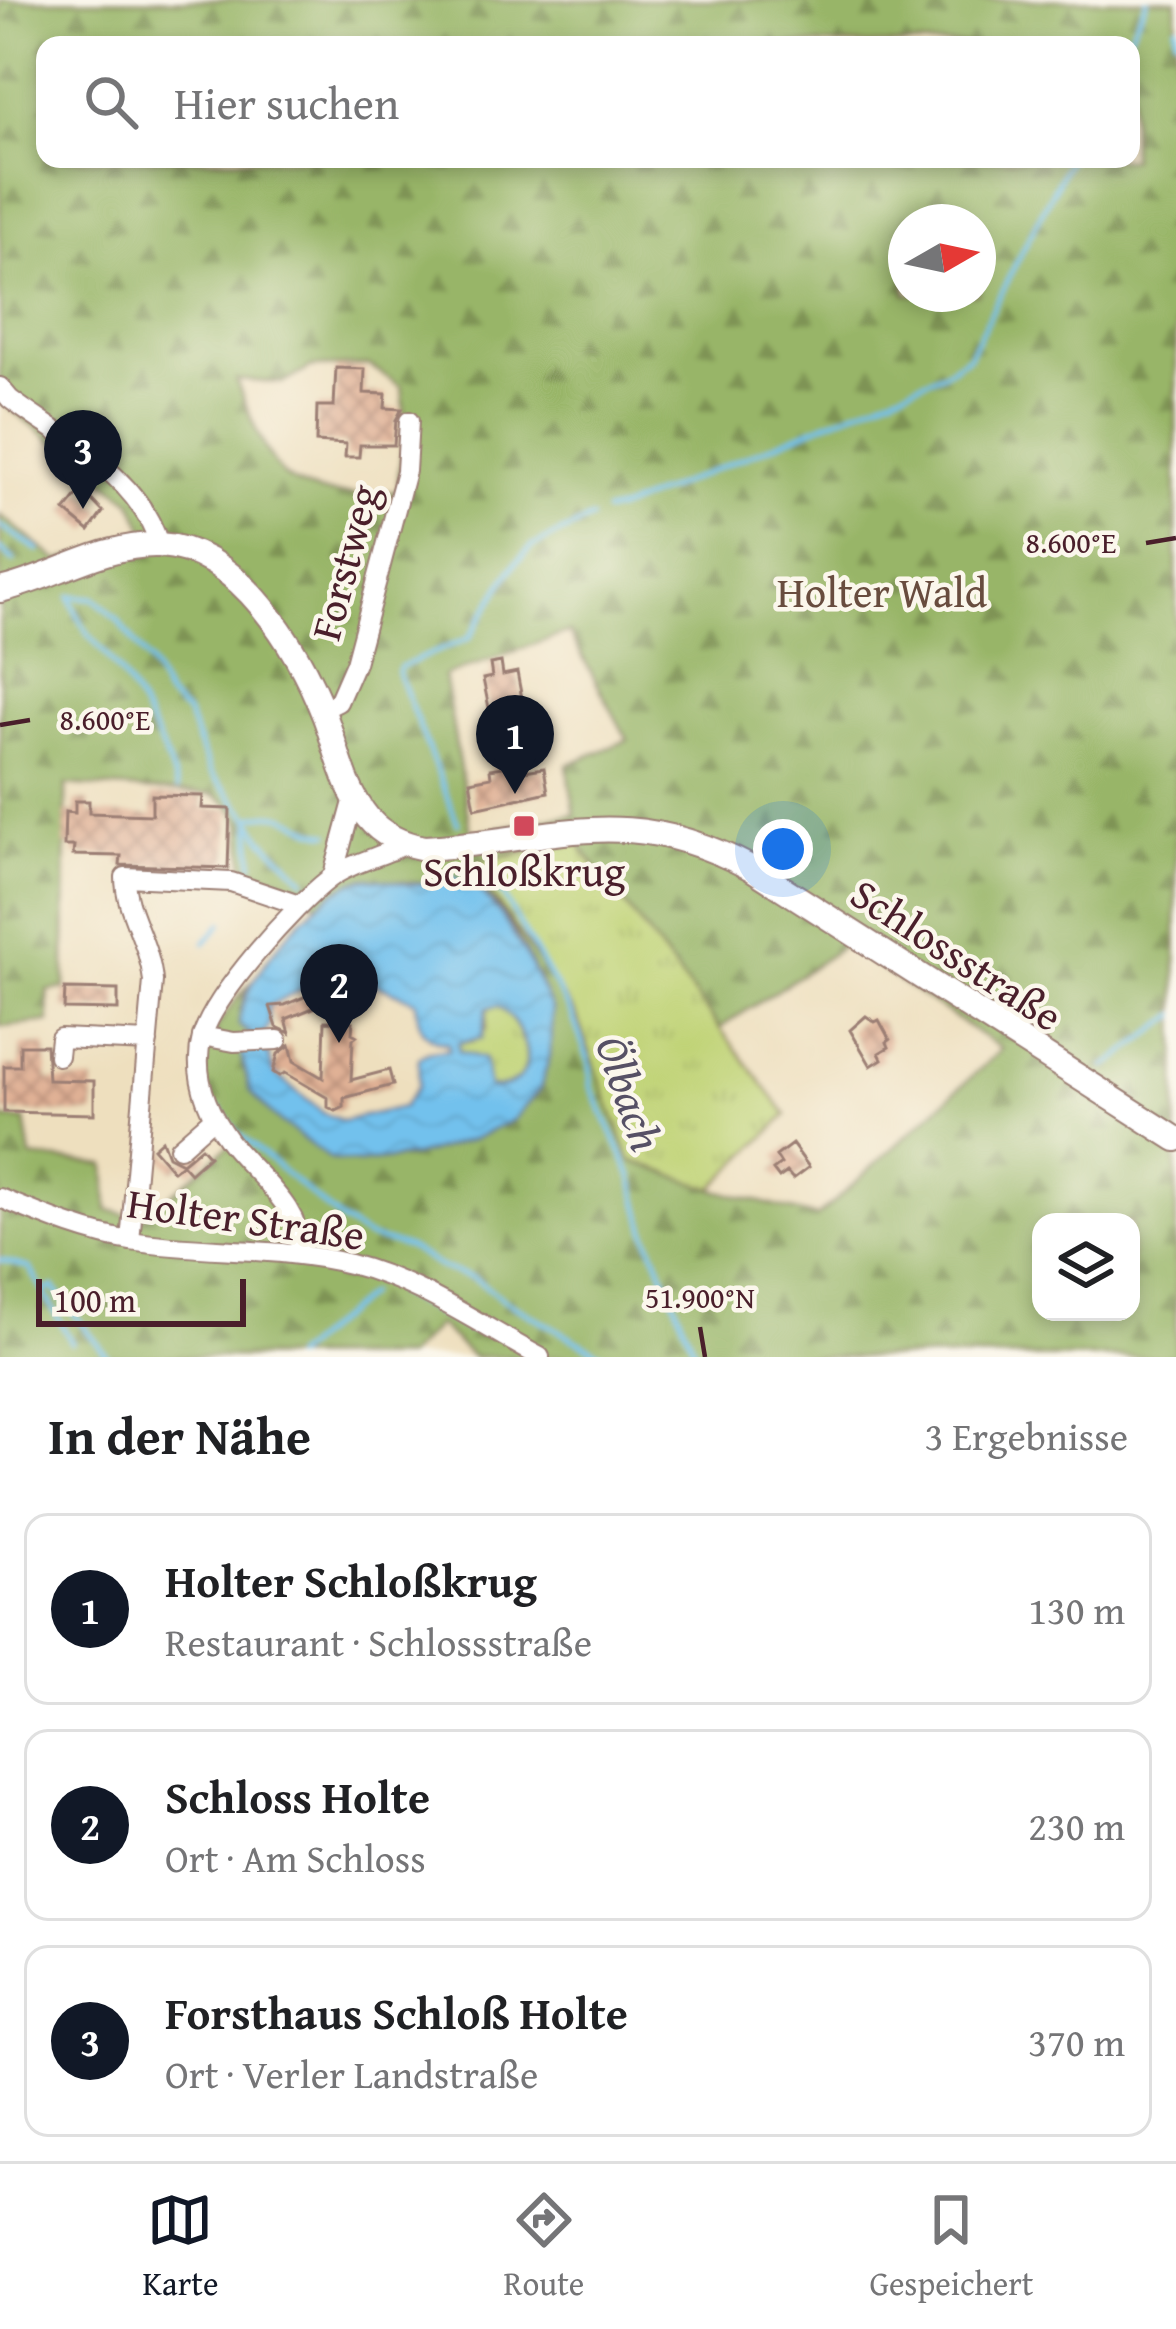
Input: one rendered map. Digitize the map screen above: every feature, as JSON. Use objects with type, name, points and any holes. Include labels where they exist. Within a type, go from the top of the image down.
[{"type":"main road","points":[[0,590],[102,554],[159,545],[208,560],[244,588],[297,658],[354,798],[368,819],[405,844]]},
{"type":"main road","name":"Schlossstraße","points":[[405,844],[460,846],[610,827],[691,840],[751,868],[1176,1139]]},
{"type":"street","points":[[0,387],[138,498],[159,545]]},
{"type":"street","name":"Forstweg","points":[[322,710],[338,701],[355,663],[406,471],[409,421]]},
{"type":"street","points":[[333,875],[354,798]]},
{"type":"street","points":[[298,1255],[301,1233],[269,1185],[232,1146],[203,1099],[202,1036],[256,954],[298,905],[333,875],[405,844]]},
{"type":"street","points":[[130,1241],[151,957],[125,897],[125,878],[231,882],[298,905]]},
{"type":"street","points":[[202,1036],[214,1041],[265,1041]]},
{"type":"street","points":[[58,1056],[60,1038],[148,1042]]},
{"type":"street","points":[[178,1148],[214,1118]]},
{"type":"street","name":"Holter Straße","points":[[0,1198],[76,1227],[130,1241],[298,1255],[356,1265],[392,1278],[540,1357]]},
{"type":"green space","name":"Holter Wald","points":[[0,0],[1176,0],[1176,1357],[473,1357],[438,1325],[406,1357],[0,1357],[0,1119],[25,1120],[31,1157],[106,1165],[108,1210],[143,1218],[236,1140],[210,1099],[205,1065],[222,1019],[254,980],[243,998],[253,1045],[330,1159],[401,1158],[469,1139],[513,1120],[552,1010],[514,930],[493,902],[472,886],[443,877],[421,883],[365,881],[340,890],[319,906],[301,887],[244,867],[238,816],[213,794],[66,785],[65,988],[48,991],[49,1022],[0,1027],[0,515],[59,561],[147,535],[132,501],[0,401]],"holes":[[[369,365],[402,387],[405,422],[397,491],[324,492],[284,475],[263,445],[236,380],[284,383],[312,367]],[[569,632],[628,740],[567,765],[575,814],[471,833],[444,676]],[[578,843],[720,1028],[845,945],[1002,1049],[817,1217],[712,1189],[630,1160],[576,1015],[471,865]]]},
{"type":"green space","points":[[577,842],[787,1115],[712,1189],[630,1160],[576,1015],[470,864]]},
{"type":"green space","points":[[498,1006],[524,1042],[525,1069],[507,1086],[489,1088],[484,1059],[458,1051],[457,1043],[474,1041],[486,1029],[487,1008]]},
{"type":"water","points":[[452,875],[481,892],[501,915],[552,1010],[550,1056],[540,1089],[513,1120],[473,1139],[416,1156],[358,1163],[330,1159],[274,1117],[250,1091],[241,1052],[253,1045],[253,1037],[239,1025],[242,1006],[284,939],[344,886],[367,878],[413,884]],"holes":[[[343,970],[416,1001],[423,1030],[448,1044],[449,1050],[419,1058],[418,1086],[403,1107],[343,1121],[323,1113],[273,1072],[263,1036],[269,1025],[268,1006]],[[498,1006],[524,1042],[525,1068],[507,1085],[489,1088],[484,1059],[459,1051],[458,1043],[482,1038],[487,1008]]]},
{"type":"building","points":[[336,368],[365,369],[364,393],[386,394],[385,408],[402,409],[394,445],[360,445],[359,457],[345,457],[346,444],[316,442],[317,406],[334,406]]},
{"type":"building","points":[[82,490],[103,512],[89,531],[65,511]]},
{"type":"building","points":[[501,662],[503,675],[517,672],[526,720],[493,727],[483,679],[492,677],[490,664]]},
{"type":"building","points":[[515,755],[518,772],[544,768],[548,792],[475,808],[470,781],[491,777],[490,769],[503,767],[501,758]]},
{"type":"building","points":[[152,795],[203,796],[202,808],[230,809],[228,868],[120,865],[121,856],[73,855],[74,846],[64,846],[65,812],[75,813],[75,801],[89,801],[89,813],[152,815]]},
{"type":"building","points":[[334,975],[350,977],[348,985],[367,990],[365,1002],[335,999],[286,1019],[290,1033],[277,1027],[270,1006],[285,1005],[333,985]]},
{"type":"building","points":[[65,989],[118,990],[118,1010],[64,1009]]},
{"type":"building","points":[[866,1016],[879,1020],[890,1040],[889,1047],[879,1053],[882,1059],[871,1066],[850,1030]]},
{"type":"building","points":[[325,1021],[353,1022],[352,1033],[357,1036],[351,1080],[389,1070],[393,1085],[344,1098],[344,1107],[336,1111],[328,1107],[328,1098],[285,1073],[273,1072],[278,1054],[290,1045],[294,1061],[323,1078]]},
{"type":"building","points":[[20,1045],[46,1045],[48,1080],[94,1081],[94,1114],[4,1112],[4,1066],[20,1066]]},
{"type":"building","points":[[162,1140],[168,1156],[182,1163],[201,1147],[209,1156],[190,1173],[182,1164],[173,1171],[153,1148]]},
{"type":"building","points":[[792,1144],[809,1167],[793,1179],[787,1172],[779,1178],[773,1170],[781,1164],[776,1156]]},
{"type":"waterway","points":[[1129,36],[1147,0]]},
{"type":"waterway","points":[[1176,26],[1176,37]]},
{"type":"waterway","points":[[605,512],[941,374],[969,356],[1064,168]]},
{"type":"waterway","points":[[458,824],[398,673],[400,667],[469,638],[516,562],[533,546],[591,519]]},
{"type":"waterway","name":"Ölbach","points":[[0,526],[39,550]]},
{"type":"waterway","name":"Ölbach","points":[[0,549],[14,561]]},
{"type":"waterway","name":"Ölbach","points":[[178,789],[139,703],[86,631],[70,596],[94,598],[118,620],[149,662],[167,697],[187,714],[210,772],[250,818],[275,814],[330,833]]},
{"type":"waterway","name":"Ölbach","points":[[250,818],[262,838],[304,879]]},
{"type":"waterway","name":"Ölbach","points":[[251,823],[253,864]]},
{"type":"waterway","name":"Ölbach","points":[[473,888],[492,883],[504,897],[572,1015],[590,1064],[591,1086],[631,1174],[647,1234],[697,1357]]},
{"type":"waterway","name":"Ölbach","points":[[205,943],[222,923]]},
{"type":"waterway","points":[[1106,1067],[1176,1015]]},
{"type":"waterway","name":"Ölbach","points":[[219,1108],[237,1132],[344,1223],[369,1238],[408,1247],[442,1268],[474,1278],[607,1357]]},
{"type":"waterway","points":[[0,1260],[30,1268],[72,1343]]},
{"type":"waterway","points":[[46,1290],[53,1287],[108,1357]]},
{"type":"waterway","points":[[397,1292],[469,1330]]},
{"type":"waterway","points":[[293,1357],[368,1294]]},
{"type":"place","name":"Forsthaus Schloß Holte","points":[[83,509]]},
{"type":"place","name":"Holter Schloßkrug","points":[[515,794]]},
{"type":"place","name":"Schloßkrug","points":[[524,826]]},
{"type":"place","name":"Schloss Holte","points":[[339,1043]]}]
